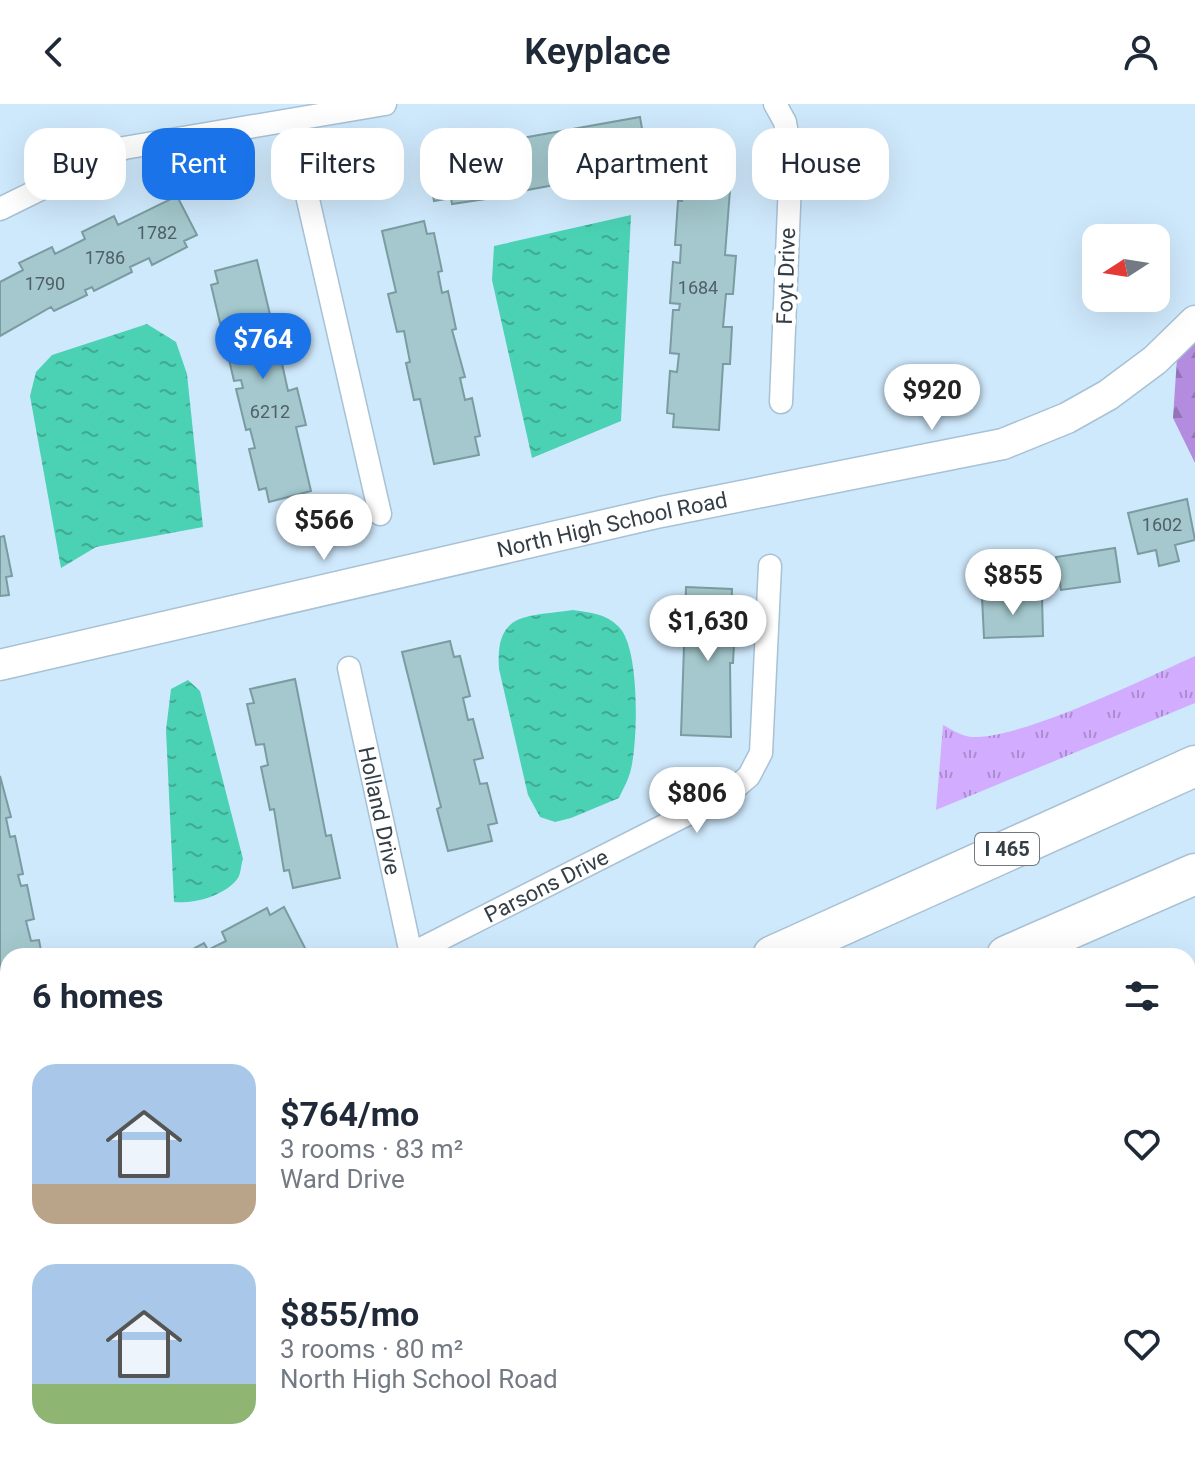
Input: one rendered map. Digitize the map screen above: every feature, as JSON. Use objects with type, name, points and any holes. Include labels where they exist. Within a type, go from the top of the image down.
[{"type":"highway","name":"I 465","points":[[791,948],[1195,766]]},
{"type":"highway","points":[[1025,948],[1195,874]]},
{"type":"street","points":[[0,209],[124,148],[385,104]]},
{"type":"street","name":"Foyt Drive","points":[[775,104],[785,122],[791,158],[781,402]]},
{"type":"street","points":[[290,121],[380,514]]},
{"type":"street","name":"North High School Road","points":[[0,665],[661,512],[1003,444],[1057,423],[1108,395],[1155,360],[1195,321]]},
{"type":"street","name":"Parsons Drive","points":[[423,948],[729,793],[746,780],[761,753],[770,566]]},
{"type":"street","name":"Holland Drive","points":[[349,668],[408,948]]},
{"type":"green space","points":[[1195,341],[1195,463],[1173,418],[1177,358]]},
{"type":"green space","points":[[1195,656],[1195,703],[936,810],[943,725],[971,737],[1020,729],[1083,706]]},
{"type":"water","points":[[631,215],[621,421],[532,458],[492,280],[494,246]]},
{"type":"water","points":[[147,324],[176,342],[187,374],[203,527],[96,547],[61,568],[30,396],[36,372],[52,355]]},
{"type":"water","points":[[573,610],[608,619],[619,627],[626,638],[636,695],[635,738],[630,773],[619,798],[555,822],[540,817],[528,795],[499,669],[499,650],[502,636],[517,620]]},
{"type":"water","points":[[188,680],[200,691],[243,859],[238,878],[225,890],[200,900],[174,902],[166,730],[171,689]]},
{"type":"building","points":[[640,117],[642,128],[578,128]]},
{"type":"building","points":[[548,133],[548,186],[532,189],[532,136]]},
{"type":"building","points":[[169,200],[179,200],[197,235],[184,241],[187,247],[152,265],[149,258],[130,267],[132,272],[94,291],[92,287],[85,290],[87,295],[54,311],[51,307],[0,336],[0,282],[23,270],[19,263],[52,247],[55,254],[85,239],[82,232],[114,216],[118,225]]},
{"type":"building","points":[[451,200],[479,200],[452,204]]},
{"type":"building","points":[[729,200],[725,255],[736,256],[733,294],[726,294],[723,327],[732,327],[730,364],[723,364],[719,430],[673,427],[674,414],[667,413],[670,371],[677,372],[679,354],[670,353],[673,310],[679,310],[680,304],[670,303],[673,262],[680,263],[681,245],[675,245],[678,201]]},
{"type":"building","points":[[424,221],[427,234],[434,233],[442,271],[438,272],[442,293],[448,291],[456,329],[452,330],[465,377],[460,378],[465,400],[472,398],[480,436],[475,437],[479,455],[434,464],[420,399],[414,400],[406,363],[410,362],[404,331],[397,332],[388,294],[396,292],[382,231]]},
{"type":"building","points":[[257,260],[272,323],[283,320],[291,357],[281,359],[288,391],[297,388],[306,425],[296,427],[311,491],[269,502],[266,488],[259,490],[249,449],[255,448],[250,429],[246,430],[236,389],[243,388],[241,380],[234,381],[225,342],[231,341],[227,321],[220,323],[211,285],[218,283],[215,271]]},
{"type":"building","points":[[1187,499],[1195,540],[1175,545],[1179,561],[1159,566],[1156,550],[1138,554],[1128,513]]},
{"type":"building","points":[[4,536],[12,576],[6,577],[9,595],[0,596],[0,537]]},
{"type":"building","points":[[1115,548],[1120,582],[1061,590],[1056,557]]},
{"type":"building","points":[[686,587],[732,589],[731,624],[735,624],[733,663],[730,663],[731,737],[681,735]]},
{"type":"building","points":[[1042,596],[1043,636],[984,638],[982,597]]},
{"type":"building","points":[[450,641],[454,657],[460,656],[470,696],[463,698],[468,720],[473,719],[483,758],[474,760],[480,784],[487,783],[497,823],[488,825],[492,841],[448,851],[437,809],[441,807],[402,652]]},
{"type":"building","points":[[295,679],[326,836],[331,835],[340,878],[293,888],[289,870],[284,871],[274,809],[270,810],[261,767],[268,765],[264,744],[256,745],[247,704],[254,703],[250,689]]},
{"type":"building","points":[[0,776],[11,817],[6,818],[10,837],[15,836],[23,874],[18,875],[21,886],[27,885],[34,919],[26,921],[31,941],[39,940],[40,948],[0,948]]},
{"type":"building","points":[[284,907],[305,948],[212,948],[226,941],[222,932],[267,908],[270,915]]}]
